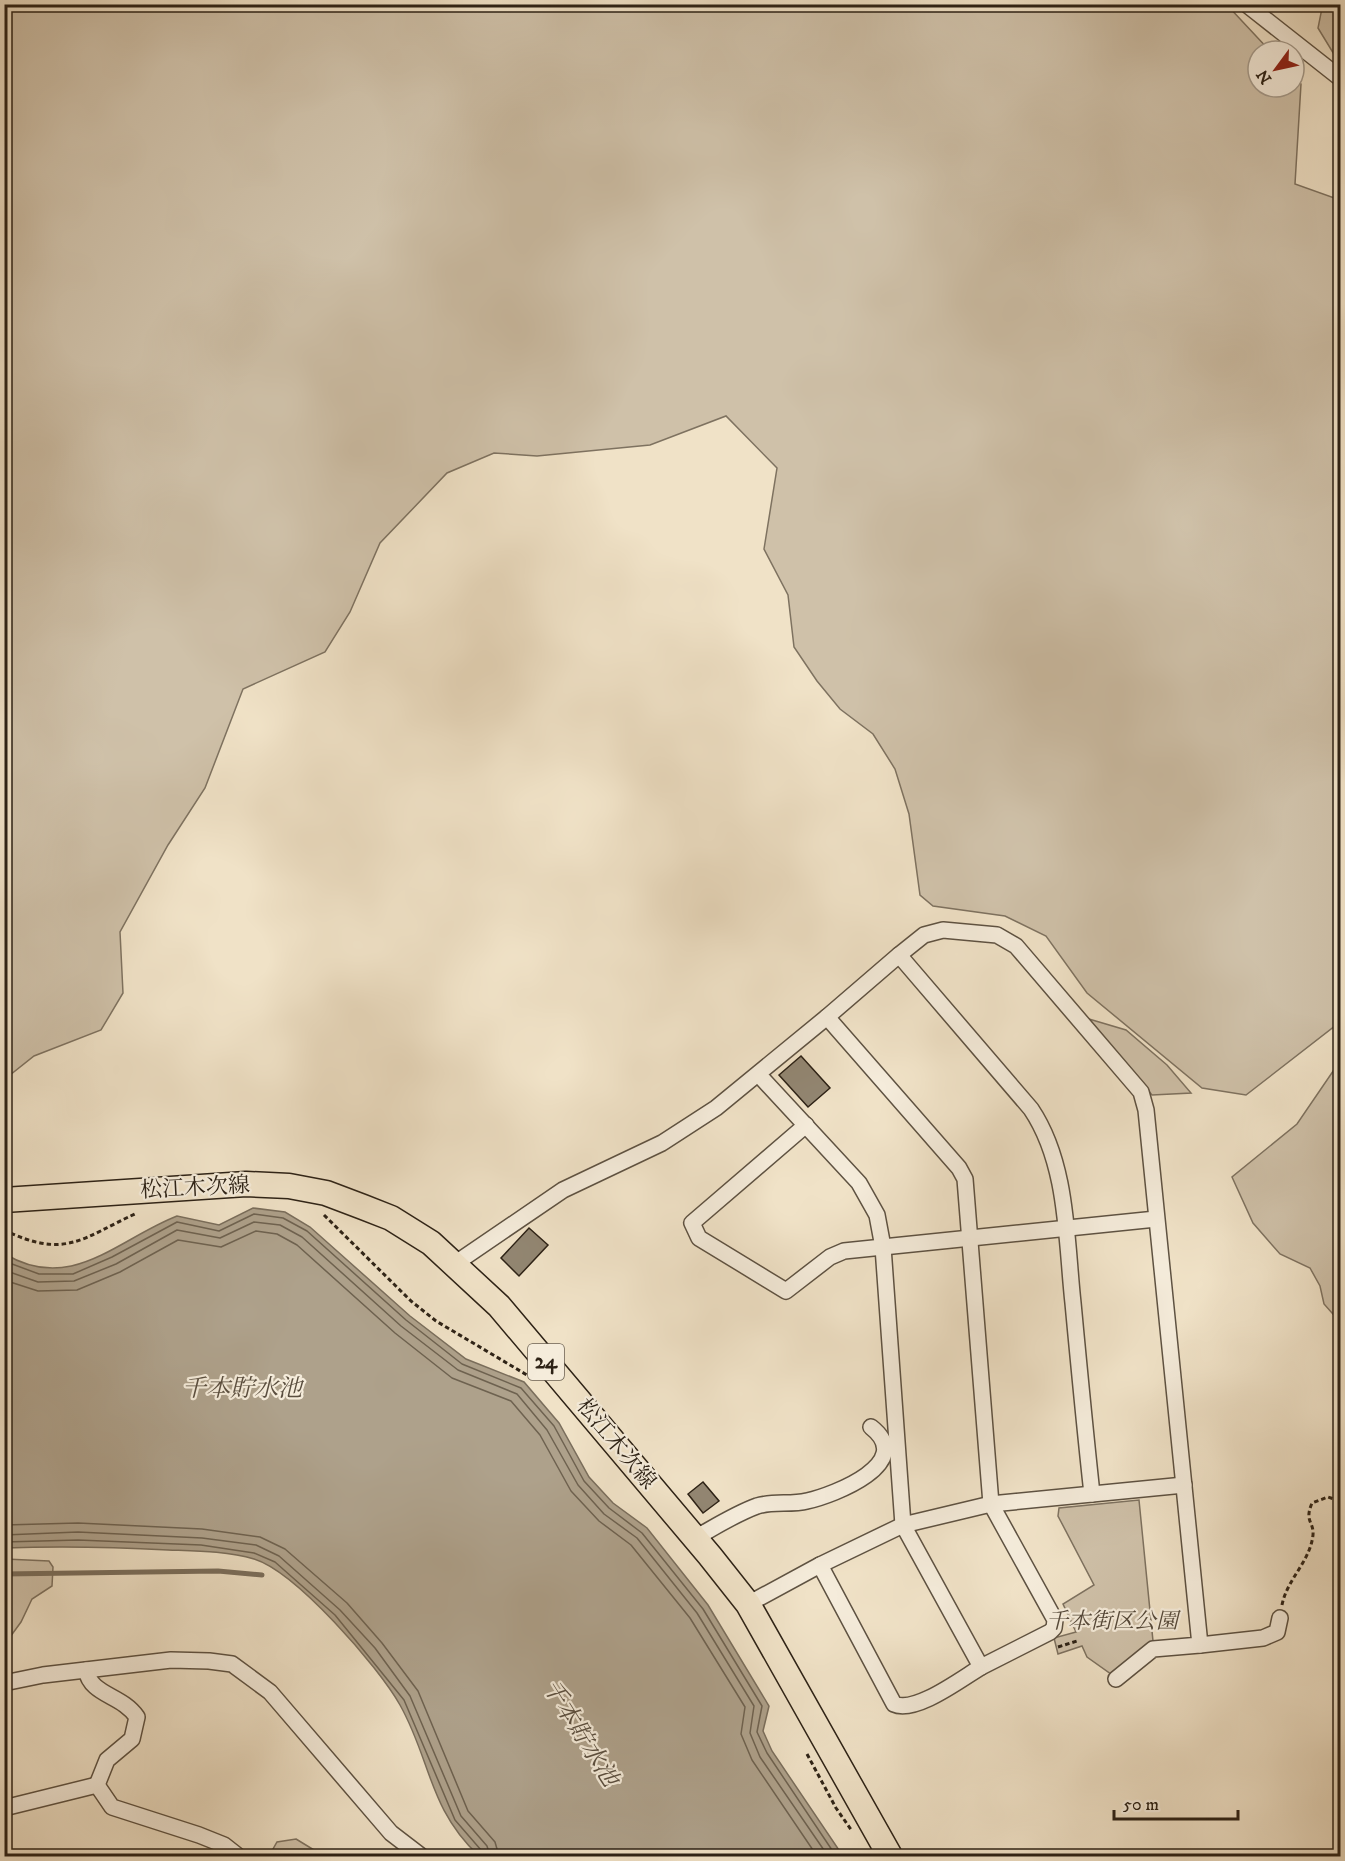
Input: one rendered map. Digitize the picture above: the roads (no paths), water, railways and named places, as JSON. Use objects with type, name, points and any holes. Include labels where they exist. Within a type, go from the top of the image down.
[{"type":"main road","name":"松江木次線","points":[[4,1200],[246,1184],[288,1186],[326,1194],[391,1218],[431,1243],[456,1263],[499,1306],[748,1604],[890,1857]]},
{"type":"street","points":[[1246,4],[1341,78]]},
{"type":"street","points":[[456,1263],[563,1190],[662,1143],[716,1108],[759,1075],[924,935],[943,930],[997,935],[1016,946],[1141,1092],[1146,1110],[1200,1645]]},
{"type":"street","points":[[899,955],[1032,1109],[1044,1127],[1054,1156],[1065,1228],[1092,1494]]},
{"type":"street","points":[[820,1565],[887,1696],[901,1708],[916,1705],[1054,1628],[1054,1620],[991,1504],[965,1179],[959,1168],[827,1017]]},
{"type":"street","points":[[759,1075],[859,1183],[877,1215],[883,1247],[903,1525],[981,1667]]},
{"type":"street","points":[[806,1125],[693,1223],[699,1238],[786,1291],[830,1257],[844,1251],[1156,1219]]},
{"type":"street","points":[[695,1538],[759,1506],[808,1501],[854,1484],[882,1461],[885,1454],[882,1441],[872,1427]]},
{"type":"street","points":[[748,1604],[820,1565],[903,1525],[991,1504],[1184,1485]]},
{"type":"street","points":[[1116,1679],[1153,1649],[1263,1638],[1277,1632],[1280,1618]]},
{"type":"street","points":[[4,1683],[43,1675],[171,1660],[209,1660],[232,1664],[270,1692],[391,1833],[421,1857]]},
{"type":"street","points":[[86,1671],[88,1680],[98,1691],[121,1700],[137,1717],[132,1739],[107,1760],[98,1785]]},
{"type":"street","points":[[4,1809],[98,1785]]},
{"type":"street","points":[[98,1785],[112,1807],[199,1835],[224,1845],[238,1857]]},
{"type":"water","name":"千本貯水池","points":[[253,1208],[285,1212],[310,1227],[410,1316],[466,1359],[524,1382],[559,1423],[589,1477],[613,1503],[647,1528],[708,1605],[769,1706],[763,1731],[772,1751],[843,1856],[479,1856],[462,1838],[440,1802],[410,1725],[389,1688],[334,1622],[313,1601],[271,1567],[254,1559],[211,1552],[86,1547],[5,1548],[5,1254],[29,1265],[51,1268],[73,1266],[94,1259],[177,1216],[219,1225]]},
{"type":"waterway","points":[[4,1574],[218,1571],[262,1575]]},
{"type":"park label","name":"千本街区公園","points":[[1112,1621]]}]
